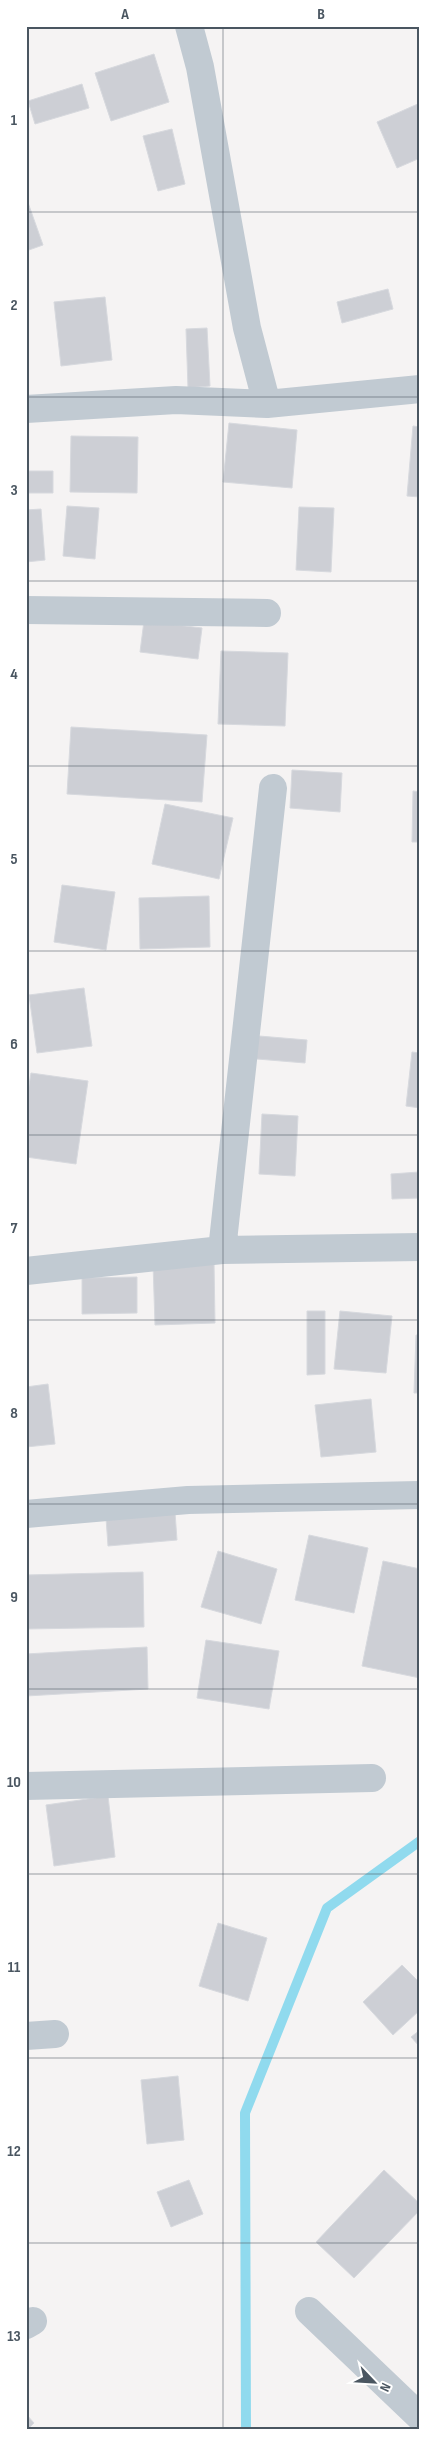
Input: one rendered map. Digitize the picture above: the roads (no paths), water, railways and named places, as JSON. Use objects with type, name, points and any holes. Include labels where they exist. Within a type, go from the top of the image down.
[{"type":"street","points":[[189,26],[200,67],[247,328],[267,404]]},
{"type":"street","points":[[26,409],[176,400],[267,404],[420,388]]},
{"type":"street","points":[[26,610],[267,613]]},
{"type":"street","points":[[222,1250],[273,788]]},
{"type":"street","points":[[26,1271],[222,1250],[420,1247]]},
{"type":"street","points":[[26,1514],[188,1500],[419,1495]]},
{"type":"street","points":[[26,1786],[372,1778]]},
{"type":"street","points":[[26,2036],[55,2034]]},
{"type":"street","points":[[309,2311],[420,2417]]},
{"type":"waterway","points":[[246,2429],[245,2113],[327,1908],[420,1841]]}]
